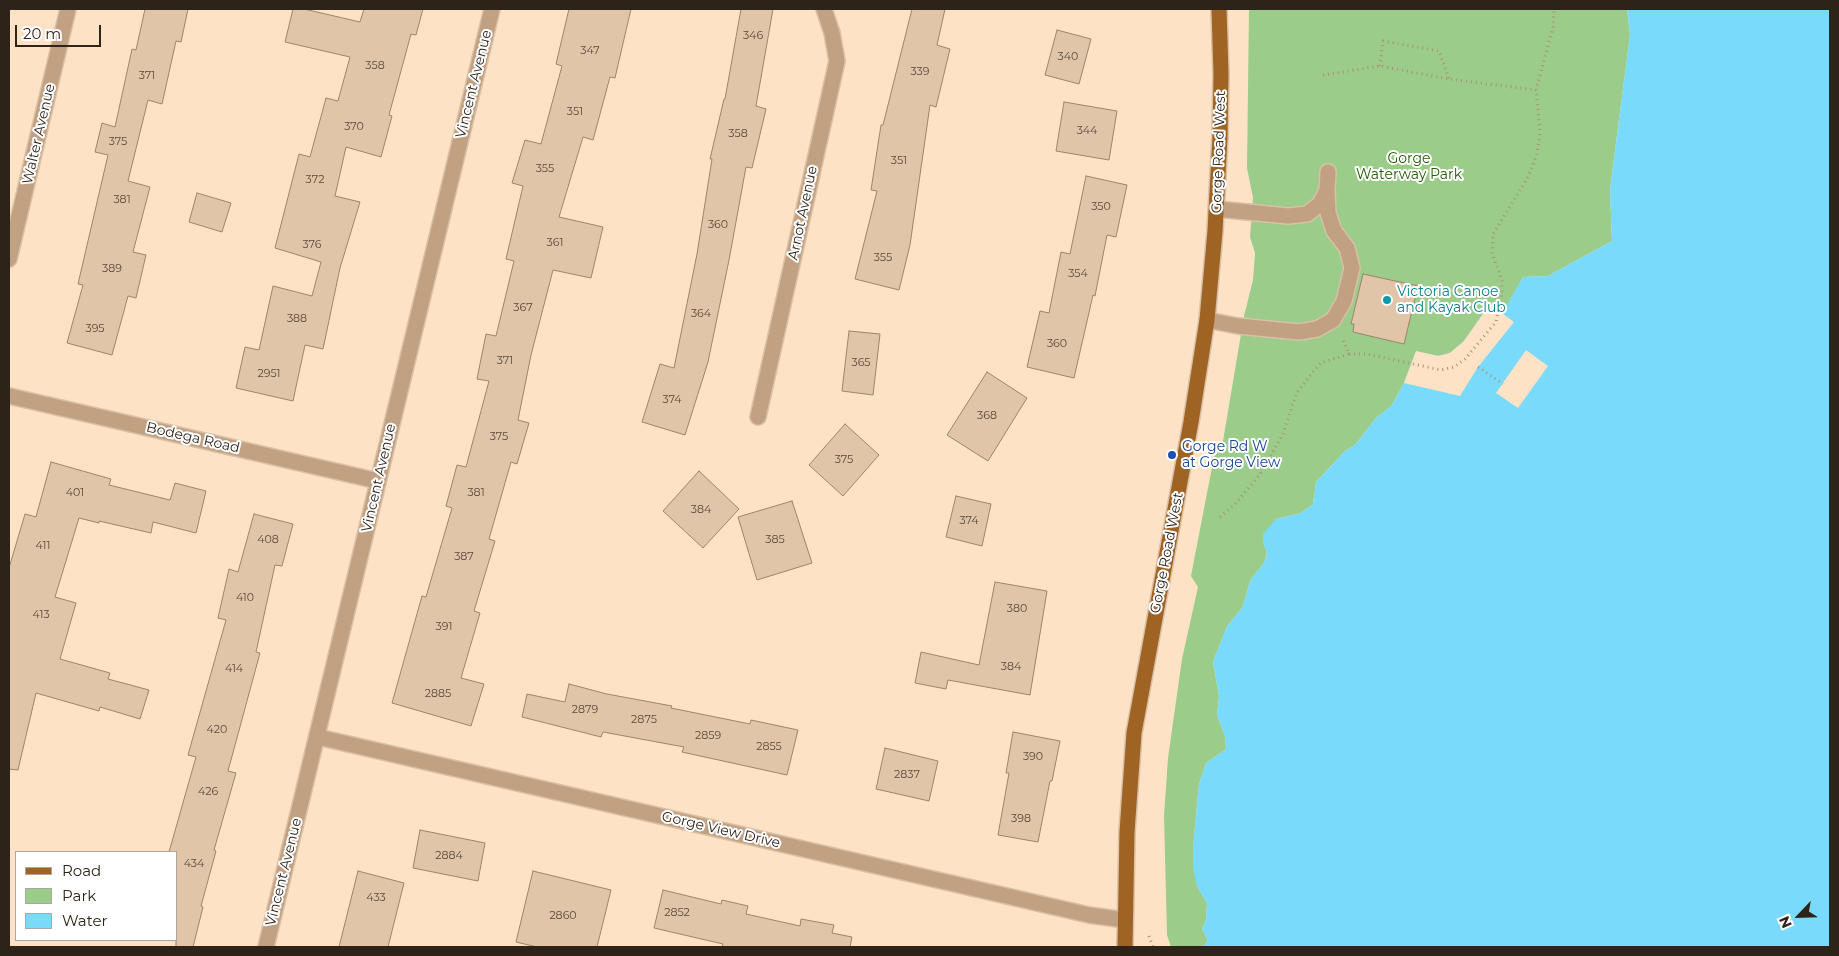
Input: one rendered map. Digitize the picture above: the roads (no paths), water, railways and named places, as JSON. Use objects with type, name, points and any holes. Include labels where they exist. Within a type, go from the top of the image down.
[{"type":"main road","name":"Gorge Road West","points":[[1125,947],[1130,784],[1134,732],[1191,422],[1207,320],[1217,209],[1222,74],[1219,9]]},
{"type":"street","name":"Walter Avenue","points":[[9,259],[68,9]]},
{"type":"street","name":"Vincent Avenue","points":[[266,947],[492,9]]},
{"type":"street","name":"Arnot Avenue","points":[[758,417],[837,61],[832,33],[824,9]]},
{"type":"street","points":[[1207,320],[1238,326],[1299,332],[1316,329],[1333,320],[1344,301],[1352,268],[1346,248],[1334,231],[1328,213],[1328,172]]},
{"type":"street","points":[[1217,209],[1288,216],[1306,214],[1320,204],[1327,190]]},
{"type":"street","name":"Bodega Road","points":[[9,396],[378,481]]},
{"type":"street","name":"Gorge View Drive","points":[[318,737],[1079,913],[1125,920]]},
{"type":"water","points":[[1627,9],[1830,9],[1830,947],[1203,947],[1208,940],[1202,929],[1206,920],[1207,903],[1197,886],[1193,869],[1199,784],[1206,763],[1226,749],[1225,736],[1217,715],[1219,696],[1213,662],[1227,626],[1242,608],[1251,579],[1264,563],[1267,553],[1263,542],[1263,534],[1276,519],[1301,513],[1313,504],[1316,482],[1345,451],[1356,444],[1375,419],[1392,405],[1404,383],[1416,351],[1438,356],[1450,353],[1464,341],[1490,304],[1503,312],[1523,277],[1548,276],[1612,241],[1610,189],[1630,35]]},
{"type":"place","name":"Victoria Canoe and Kayak Club","points":[[1387,300]]},
{"type":"place","name":"Gorge Rd W at Gorge View","points":[[1172,455]]},
{"type":"park label","name":"Gorge Waterway Park","points":[[1409,168]]}]
